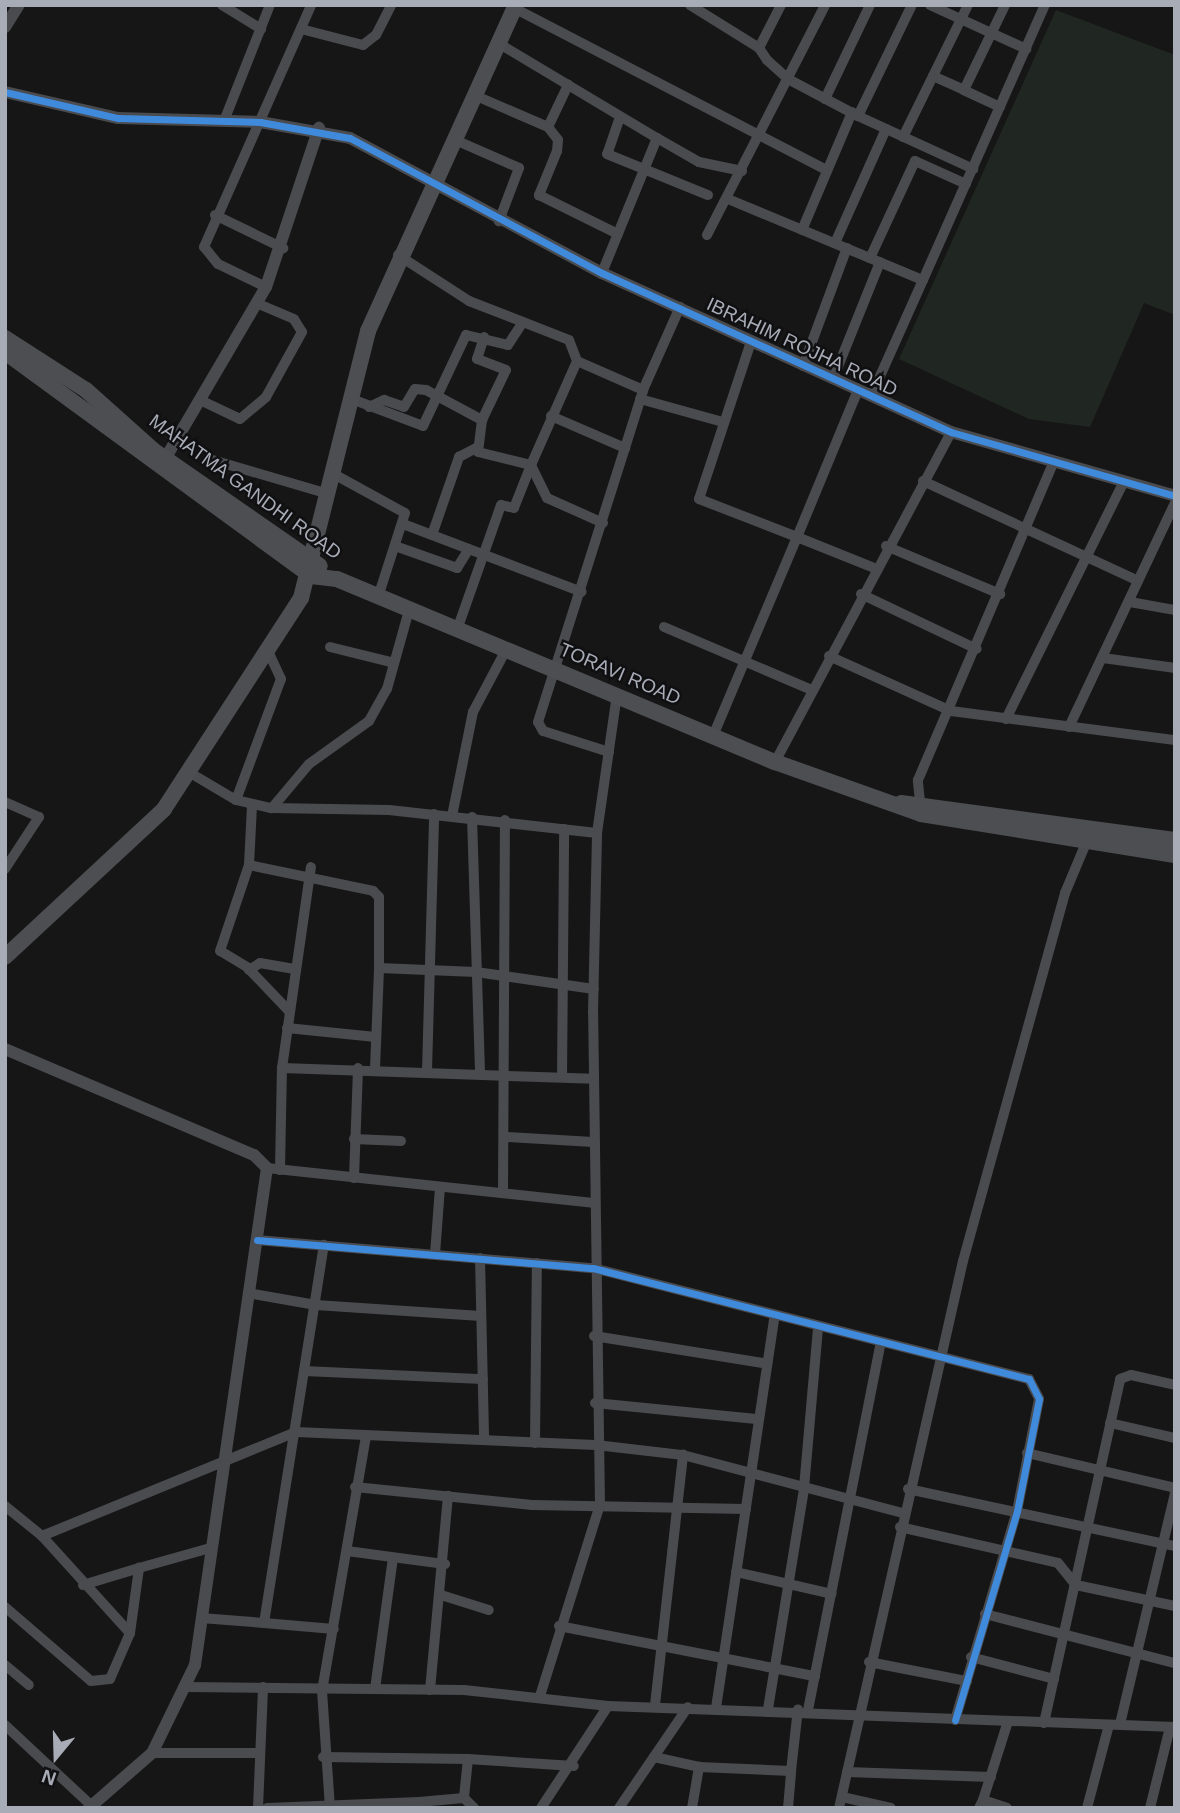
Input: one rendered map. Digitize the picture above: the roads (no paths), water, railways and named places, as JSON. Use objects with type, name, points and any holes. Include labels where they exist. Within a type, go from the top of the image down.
[{"type":"main road","points":[[5,957],[164,809],[192,774],[268,651],[312,568],[325,493],[349,398],[398,255],[515,7]]},
{"type":"main road","name":"MAHATMA GANDHI ROAD","points":[[5,338],[94,397],[165,459],[312,568]]},
{"type":"main road","name":"MAHATMA GANDHI ROAD","points":[[5,352],[312,568],[337,579]]},
{"type":"main road","name":"TORAVI ROAD","points":[[337,579],[775,762],[888,803],[1175,840]]},
{"type":"main road","name":"TORAVI ROAD","points":[[921,808],[1086,843],[1175,855]]},
{"type":"street","points":[[5,27],[19,5]]},
{"type":"street","points":[[222,5],[261,29]]},
{"type":"street","points":[[224,121],[270,5]]},
{"type":"street","points":[[266,287],[208,255],[204,247],[215,215],[260,122],[311,5]]},
{"type":"street","points":[[301,29],[363,45],[376,35],[391,5]]},
{"type":"street","points":[[690,5],[702,9],[759,48],[788,79],[855,114],[973,169]]},
{"type":"street","points":[[759,48],[781,5]]},
{"type":"street","points":[[708,235],[825,5]]},
{"type":"street","points":[[825,99],[870,5]]},
{"type":"street","points":[[802,230],[827,170],[912,5]]},
{"type":"street","points":[[930,5],[1026,49]]},
{"type":"street","points":[[903,137],[968,5]]},
{"type":"street","points":[[964,90],[1005,5]]},
{"type":"street","points":[[871,396],[1045,5]]},
{"type":"street","points":[[515,7],[759,138],[827,170]]},
{"type":"street","points":[[498,43],[699,162],[742,171]]},
{"type":"street","points":[[933,76],[1000,107]]},
{"type":"street","points":[[548,127],[568,85]]},
{"type":"street","name":"IBRAHIM ROJHA ROAD","points":[[5,92],[49,105],[118,118],[260,122],[319,128],[434,181],[499,221],[602,272],[951,432],[1122,485],[1175,496]]},
{"type":"street","points":[[474,95],[548,127],[558,140],[557,151],[539,195],[618,234]]},
{"type":"street","points":[[620,117],[604,151],[644,171],[708,195]]},
{"type":"street","points":[[165,459],[266,287],[283,248],[319,128]]},
{"type":"street","points":[[835,243],[886,129]]},
{"type":"street","points":[[602,272],[657,138]]},
{"type":"street","points":[[453,139],[519,168],[499,221]]},
{"type":"street","points":[[833,379],[875,260],[915,160],[966,184]]},
{"type":"street","points":[[728,199],[923,280]]},
{"type":"street","points":[[215,215],[283,248]]},
{"type":"street","points":[[803,366],[847,248]]},
{"type":"street","points":[[398,255],[469,301],[569,340],[577,361],[641,394],[723,422]]},
{"type":"street","points":[[200,400],[240,419],[273,386],[302,326],[258,304]]},
{"type":"street","points":[[609,752],[539,728],[641,394],[680,307]]},
{"type":"street","points":[[349,398],[417,427],[428,421],[466,335],[484,337],[508,345],[523,322]]},
{"type":"street","points":[[476,448],[482,420],[506,370],[477,359],[484,337]]},
{"type":"street","points":[[751,342],[723,422],[701,503],[874,568]]},
{"type":"street","points":[[457,630],[488,556],[502,505],[514,508],[551,416],[577,361]]},
{"type":"street","points":[[369,407],[384,400],[404,407],[420,388],[482,420]]},
{"type":"street","points":[[713,736],[858,390]]},
{"type":"street","points":[[551,416],[625,449]]},
{"type":"street","points":[[775,762],[874,568],[951,432]]},
{"type":"street","points":[[432,535],[459,457],[476,448],[531,465],[547,498],[603,523]]},
{"type":"street","points":[[209,459],[325,493]]},
{"type":"street","points":[[921,808],[918,780],[951,711],[1053,464]]},
{"type":"street","points":[[330,471],[402,509],[403,524],[378,597]]},
{"type":"street","points":[[923,481],[1138,581]]},
{"type":"street","points":[[1006,719],[1122,485]]},
{"type":"street","points":[[1069,727],[1175,503]]},
{"type":"street","points":[[403,524],[582,592]]},
{"type":"street","points":[[886,546],[1000,594]]},
{"type":"street","points":[[395,547],[457,568],[469,549]]},
{"type":"street","points":[[861,594],[977,649]]},
{"type":"street","points":[[1130,602],[1175,610]]},
{"type":"street","points":[[272,808],[309,764],[369,721],[387,689],[391,662],[409,610]]},
{"type":"street","points":[[664,627],[812,690]]},
{"type":"street","points":[[330,647],[391,662]]},
{"type":"street","points":[[452,816],[473,712],[506,650]]},
{"type":"street","points":[[236,800],[281,679],[268,651]]},
{"type":"street","points":[[829,656],[951,711],[1175,740]]},
{"type":"street","points":[[1103,658],[1175,668]]},
{"type":"street","points":[[540,1696],[559,1626],[600,1505],[596,1445],[593,1268],[597,833],[617,695]]},
{"type":"street","points":[[192,774],[236,800],[272,808],[434,814],[505,820],[597,833]]},
{"type":"street","points":[[5,802],[39,817],[5,869]]},
{"type":"street","points":[[252,805],[250,865],[219,946],[249,970],[289,1011]]},
{"type":"street","points":[[427,1071],[434,814]]},
{"type":"street","points":[[472,817],[480,1074]]},
{"type":"street","points":[[502,1194],[507,1075],[505,820]]},
{"type":"street","points":[[562,1077],[564,829]]},
{"type":"street","points":[[891,1808],[840,1802],[869,1662],[940,1356],[1065,893],[1086,843]]},
{"type":"street","points":[[250,865],[379,897],[375,1069]]},
{"type":"street","points":[[5,1725],[90,1807],[152,1753],[187,1687],[201,1618],[248,1293],[274,1169],[282,1068],[306,880],[311,867]]},
{"type":"street","points":[[249,970],[260,963],[295,969]]},
{"type":"street","points":[[379,968],[476,972],[594,989]]},
{"type":"street","points":[[287,1028],[376,1037]]},
{"type":"street","points":[[5,1049],[254,1155],[274,1169],[593,1203]]},
{"type":"street","points":[[282,1068],[358,1068],[593,1079]]},
{"type":"street","points":[[354,1178],[358,1068]]},
{"type":"street","points":[[506,1137],[593,1142]]},
{"type":"street","points":[[354,1139],[401,1141]]},
{"type":"street","points":[[435,1254],[440,1187]]},
{"type":"street","points":[[257,1240],[593,1268],[818,1328],[1029,1378],[1038,1387],[1017,1511],[1002,1551],[971,1657],[956,1720]]},
{"type":"street","points":[[264,1623],[324,1245]]},
{"type":"street","points":[[480,1258],[484,1440]]},
{"type":"street","points":[[535,1443],[537,1263]]},
{"type":"street","points":[[248,1293],[316,1305],[481,1316]]},
{"type":"street","points":[[716,1708],[752,1469],[763,1363],[775,1315]]},
{"type":"street","points":[[768,1709],[804,1488],[818,1328]]},
{"type":"street","points":[[594,1336],[763,1363]]},
{"type":"street","points":[[788,1808],[791,1771],[803,1709],[815,1676],[881,1343]]},
{"type":"street","points":[[303,1371],[483,1379]]},
{"type":"street","points":[[1044,1723],[1076,1585],[1085,1530],[1123,1377],[1175,1385]]},
{"type":"street","points":[[596,1403],[756,1419]]},
{"type":"street","points":[[1110,1423],[1175,1438]]},
{"type":"street","points":[[42,1535],[296,1432],[596,1445],[683,1455],[752,1469],[804,1488],[903,1513]]},
{"type":"street","points":[[330,1806],[323,1757],[322,1691],[347,1551],[355,1487],[366,1437]]},
{"type":"street","points":[[1027,1453],[1175,1490],[1169,1545],[1151,1600],[1121,1724]]},
{"type":"street","points":[[655,1706],[683,1455]]},
{"type":"street","points":[[355,1487],[600,1505],[746,1509]]},
{"type":"street","points":[[908,1489],[1017,1511],[1085,1530],[1169,1545]]},
{"type":"street","points":[[430,1690],[445,1564],[449,1496]]},
{"type":"street","points":[[7,1509],[42,1535],[83,1585],[130,1633]]},
{"type":"street","points":[[900,1527],[1058,1563],[1076,1585],[1175,1606]]},
{"type":"street","points":[[83,1585],[210,1548]]},
{"type":"street","points":[[347,1551],[445,1564]]},
{"type":"street","points":[[375,1689],[393,1558]]},
{"type":"street","points":[[5,1607],[91,1681],[110,1679],[130,1633],[139,1568]]},
{"type":"street","points":[[736,1572],[832,1594]]},
{"type":"street","points":[[441,1595],[489,1610]]},
{"type":"street","points":[[985,1614],[1175,1663]]},
{"type":"street","points":[[201,1618],[334,1629]]},
{"type":"street","points":[[559,1626],[724,1654],[775,1669],[815,1676]]},
{"type":"street","points":[[971,1657],[1054,1679]]},
{"type":"street","points":[[869,1662],[967,1681]]},
{"type":"street","points":[[5,1665],[29,1685]]},
{"type":"street","points":[[187,1687],[263,1687],[322,1691],[430,1690],[540,1696],[608,1706],[803,1709],[956,1720],[1172,1727],[1150,1808]]},
{"type":"street","points":[[258,1808],[263,1687]]},
{"type":"street","points":[[541,1808],[574,1766],[608,1706]]},
{"type":"street","points":[[619,1808],[688,1707]]},
{"type":"street","points":[[1007,1808],[981,1804],[1008,1721]]},
{"type":"street","points":[[1087,1808],[1108,1725]]},
{"type":"street","points":[[152,1753],[259,1753]]},
{"type":"street","points":[[323,1757],[468,1759],[574,1766]]},
{"type":"street","points":[[654,1757],[699,1767],[791,1771]]},
{"type":"street","points":[[464,1798],[468,1759]]},
{"type":"street","points":[[692,1808],[699,1767]]},
{"type":"street","points":[[847,1772],[991,1777]]},
{"type":"street","points":[[267,1808],[423,1805],[464,1798]]},
{"type":"street","points":[[464,1798],[474,1808]]}]
